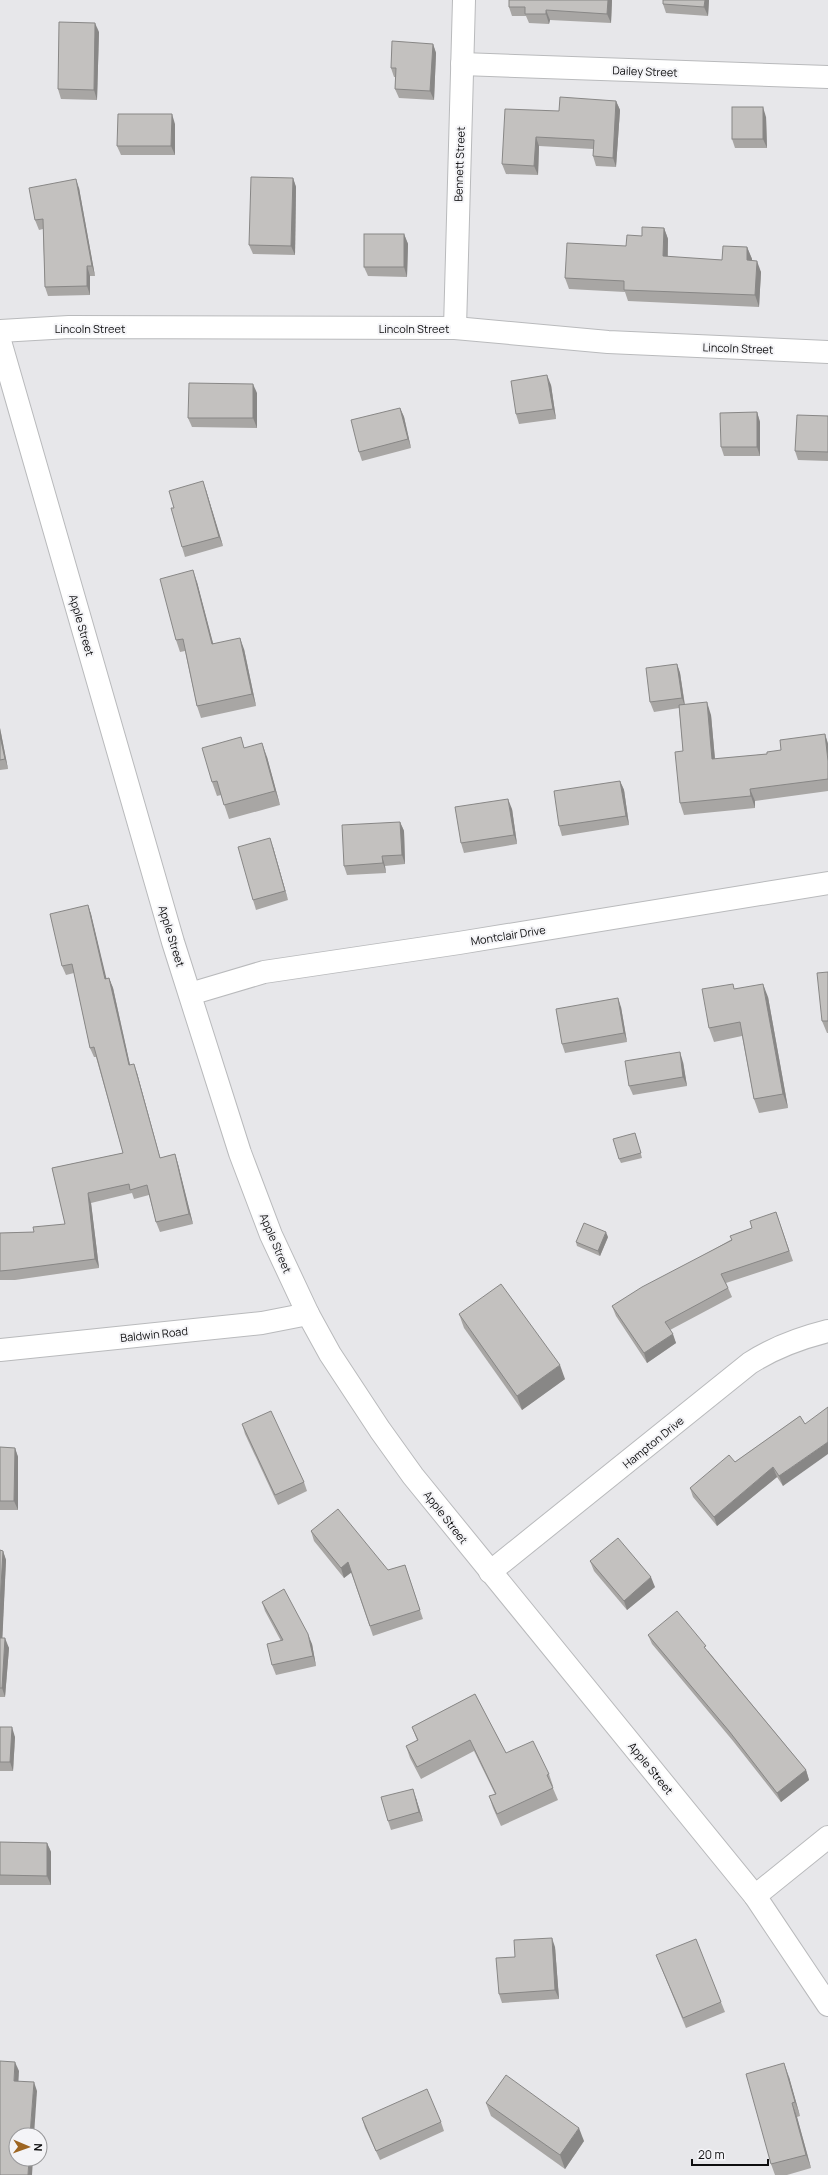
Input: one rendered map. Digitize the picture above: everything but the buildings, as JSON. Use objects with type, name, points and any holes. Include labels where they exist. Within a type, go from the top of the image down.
[{"type":"street","name":"Bennett Street","points":[[455,328],[464,0]]},
{"type":"street","name":"Dailey Street","points":[[462,64],[828,78]]},
{"type":"street","name":"Lincoln Street","points":[[0,331],[69,327],[455,328],[608,342],[828,352]]},
{"type":"street","name":"Apple Street","points":[[0,341],[173,942],[240,1153],[271,1235],[308,1314],[330,1354],[380,1430],[413,1476],[755,1896],[828,2005]]},
{"type":"street","name":"Montclair Drive","points":[[190,994],[264,972],[458,943],[828,883]]},
{"type":"street","name":"Baldwin Road","points":[[0,1350],[262,1323],[308,1314]]},
{"type":"street","name":"Hampton Drive","points":[[490,1572],[750,1363],[765,1353],[797,1339],[828,1331]]},
{"type":"street","points":[[755,1896],[828,1837]]}]
